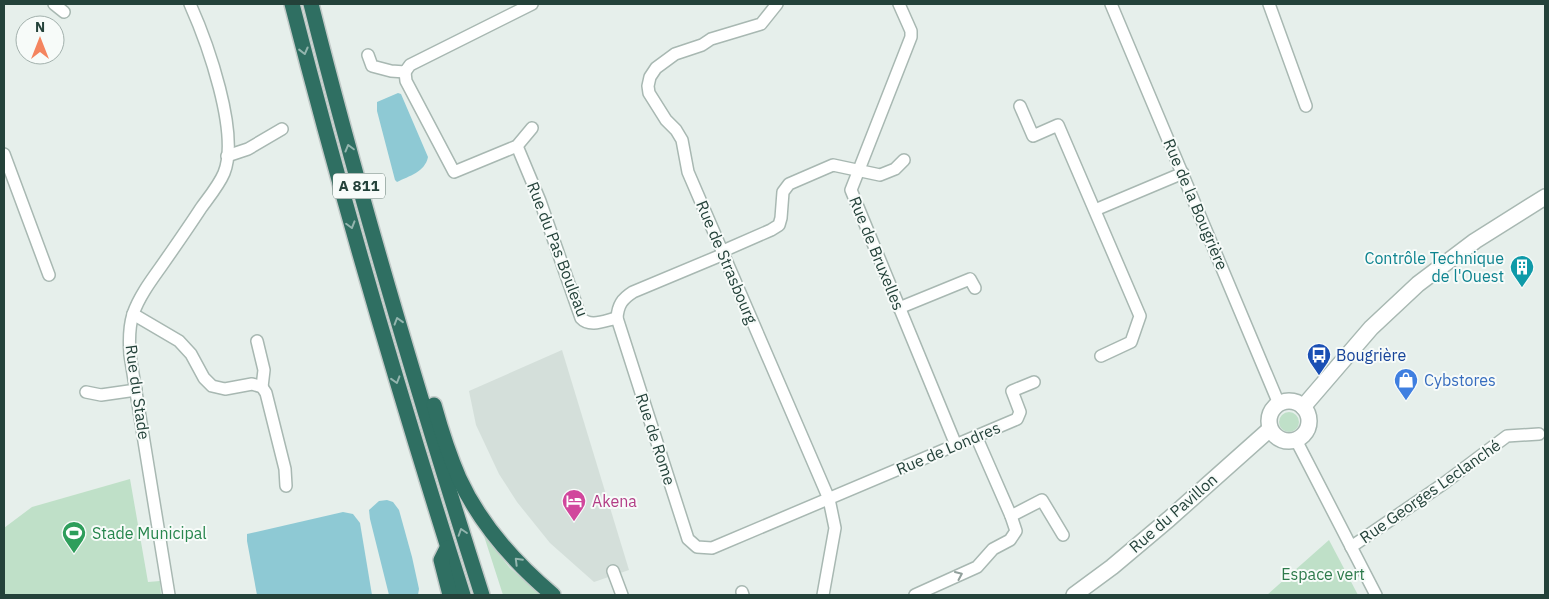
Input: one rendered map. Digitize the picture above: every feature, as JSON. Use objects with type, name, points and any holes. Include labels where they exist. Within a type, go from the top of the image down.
[{"type":"highway","name":"A 811","points":[[292,4],[385,342],[463,595]]},
{"type":"highway","name":"A 811","points":[[311,4],[356,176],[412,368],[482,595]]},
{"type":"highway","points":[[412,368],[424,372],[459,478],[474,505],[510,554],[553,595]]},
{"type":"highway","points":[[448,547],[441,560],[450,595]]},
{"type":"street","points":[[54,4],[64,12]]},
{"type":"street","name":"Rue du Stade","points":[[169,595],[130,355],[129,338],[133,314],[141,295],[211,195],[224,172],[227,156],[227,138],[221,95],[215,70],[201,28],[190,4]]},
{"type":"street","points":[[532,4],[410,64],[405,72],[406,81],[454,172],[517,146],[532,128]]},
{"type":"street","name":"Rue de Strasbourg","points":[[777,4],[761,24],[711,39],[702,45],[675,54],[656,68],[648,82],[649,93],[654,102],[682,140],[688,172],[829,499],[836,528],[823,595]]},
{"type":"street","name":"Rue de Bruxelles","points":[[899,4],[911,31],[910,37],[851,190],[956,445]]},
{"type":"street","name":"Rue de la Bougrière","points":[[1111,4],[1279,404]]},
{"type":"street","points":[[1269,4],[1306,106]]},
{"type":"street","points":[[368,55],[372,66],[391,71],[405,72]]},
{"type":"street","points":[[1020,106],[1033,136],[1058,125],[1140,316],[1131,342],[1101,356]]},
{"type":"street","points":[[227,156],[248,149],[282,129]]},
{"type":"street","name":"Rue du Pas Bouleau","points":[[517,146],[540,201],[581,318],[584,322],[590,324],[617,318]]},
{"type":"street","points":[[4,154],[49,275]]},
{"type":"street","points":[[617,318],[622,299],[633,292],[724,252],[779,225],[783,192],[789,184],[833,165],[880,175],[895,169],[904,160]]},
{"type":"street","points":[[1095,210],[1183,173]]},
{"type":"street","points":[[1303,407],[1371,328],[1418,284],[1475,241],[1545,197]]},
{"type":"street","points":[[899,308],[970,279],[975,288]]},
{"type":"street","points":[[133,314],[179,341],[191,354],[204,378],[212,386],[225,389],[252,384],[262,387],[266,393],[285,469],[286,486]]},
{"type":"street","name":"Rue de Rome","points":[[617,318],[688,539],[697,547],[712,548],[829,499]]},
{"type":"street","points":[[257,341],[264,370],[262,387]]},
{"type":"street","name":"Rue de Londres","points":[[829,499],[1017,419],[1020,412],[1012,391],[1034,382]]},
{"type":"street","points":[[86,392],[102,395],[136,390]]},
{"type":"street","points":[[1292,402],[1303,407],[1309,422],[1305,433],[1290,442],[1278,438],[1270,429],[1269,417],[1271,412],[1279,404],[1292,402]]},
{"type":"street","name":"Rue du Pavillon","points":[[1074,595],[1112,567],[1169,519],[1270,429]]},
{"type":"street","name":"Rue Georges Leclanché","points":[[1351,547],[1443,484],[1507,436],[1538,434]]},
{"type":"street","points":[[915,595],[977,567],[992,549],[1010,540],[1016,531],[976,436]]},
{"type":"street","points":[[1296,440],[1376,595]]},
{"type":"street","points":[[1011,516],[1042,500],[1063,535]]},
{"type":"street","points":[[613,571],[622,595]]},
{"type":"shaded area","points":[[562,350],[629,570],[594,582],[550,543],[517,502],[499,474],[476,425],[469,391]]},
{"type":"green space","points":[[1289,412],[1296,415],[1299,422],[1296,429],[1289,432],[1282,429],[1279,422],[1282,415]]},
{"type":"green space","name":"Stade Municipal","points":[[130,479],[148,582],[160,581],[161,595],[4,595],[4,528],[32,507]]},
{"type":"green space","points":[[484,536],[510,568],[542,595],[503,595]]},
{"type":"green space","name":"Espace vert","points":[[1329,540],[1358,595],[1267,595]]},
{"type":"water","points":[[398,93],[401,94],[428,157],[420,170],[397,182],[377,111],[377,102]]},
{"type":"water","points":[[387,500],[393,502],[399,510],[412,557],[419,589],[418,595],[389,595],[369,510],[379,501]]},
{"type":"water","points":[[343,512],[353,514],[360,523],[372,595],[257,595],[247,534]]},
{"type":"place","name":"Contrôle Technique de l'Ouest","points":[[1522,288]]},
{"type":"place","name":"Bougrière","points":[[1319,376]]},
{"type":"place","name":"Cybstores","points":[[1406,401]]},
{"type":"place","name":"Akena","points":[[574,522]]},
{"type":"place","name":"Stade Municipal","points":[[74,554]]}]
